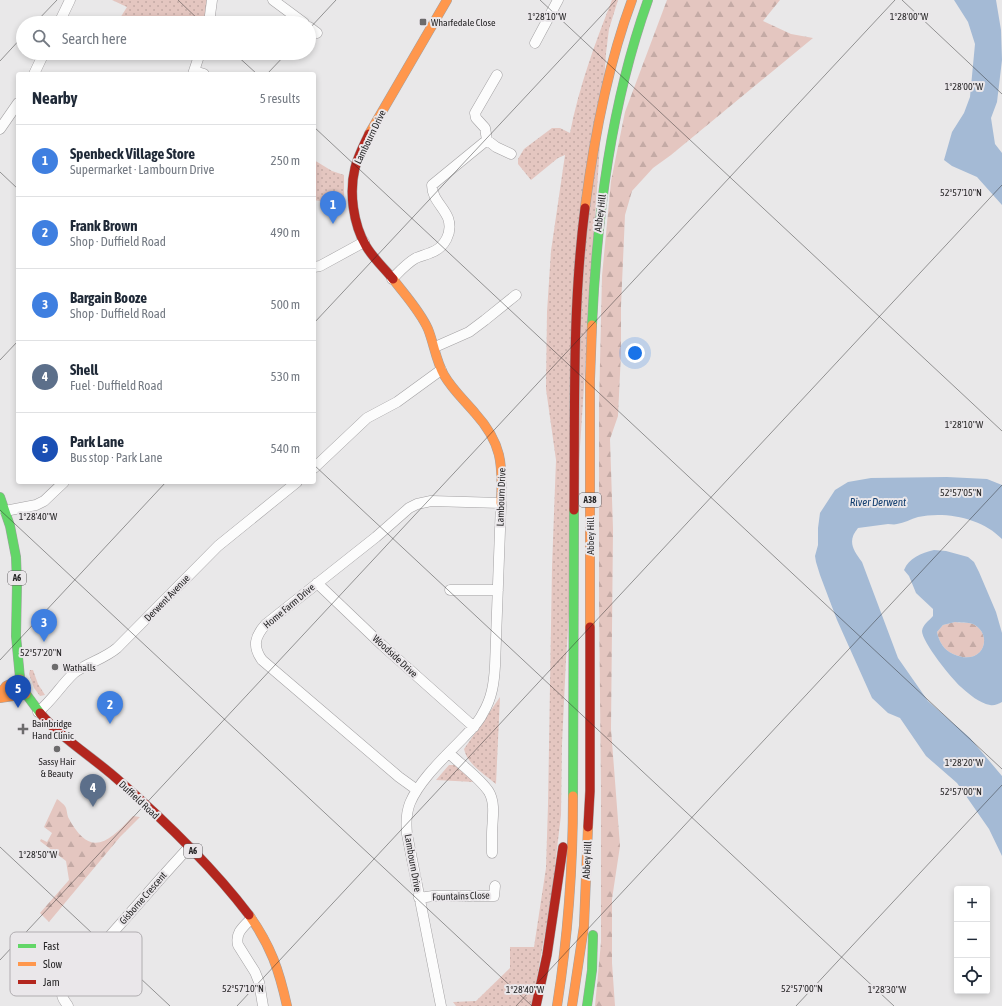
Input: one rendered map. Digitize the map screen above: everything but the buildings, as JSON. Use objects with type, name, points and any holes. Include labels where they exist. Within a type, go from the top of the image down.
[{"type":"main road","name":"Lambourn Drive","points":[[448,0],[423,39],[376,122],[355,167],[353,180],[354,208],[358,226],[364,242],[373,257],[392,279],[422,319],[435,347],[442,370],[454,390],[482,419],[496,443],[502,462],[501,503]]},
{"type":"main road","name":"Abbey Hill","points":[[557,1006],[565,956],[572,879],[574,379],[579,259],[585,198],[595,139],[610,72],[632,0]]},
{"type":"main road","name":"Abbey Hill","points":[[572,1006],[584,926],[590,791],[590,379],[591,315],[595,258],[601,198],[609,146],[625,79],[648,0]]},
{"type":"main road","name":"Duffield Road","points":[[0,497],[12,530],[16,557],[16,646],[20,679],[26,694],[38,712],[54,728],[103,766],[134,795],[189,848],[238,902],[252,919],[271,951],[277,966],[287,1006]]},
{"type":"main road","points":[[0,694],[6,686],[20,679]]},
{"type":"main road","points":[[0,698],[17,697],[26,694]]},
{"type":"main road","points":[[536,1006],[547,955],[573,778]]},
{"type":"main road","points":[[590,791],[595,893]]},
{"type":"main road","points":[[587,1006],[592,970],[593,923]]},
{"type":"street","points":[[62,16],[70,0]]},
{"type":"street","points":[[211,16],[212,0]]},
{"type":"street","points":[[273,0],[295,16]]},
{"type":"street","points":[[535,43],[558,0]]},
{"type":"street","points":[[35,72],[41,60]]},
{"type":"street","points":[[197,72],[199,60]]},
{"type":"street","points":[[497,75],[475,113],[476,118],[485,128],[487,140],[496,147],[511,154]]},
{"type":"street","points":[[0,129],[16,106]]},
{"type":"street","points":[[392,279],[415,259],[436,250],[443,245],[449,233],[450,226],[446,214],[434,197],[432,185],[487,140]]},
{"type":"street","points":[[316,267],[320,266],[364,242]]},
{"type":"street","points":[[435,347],[469,332],[516,295]]},
{"type":"street","points":[[316,466],[367,418],[402,399],[442,370]]},
{"type":"street","points":[[5,511],[36,505],[44,501],[62,484]]},
{"type":"street","name":"Derwent Avenue","points":[[38,712],[49,703],[74,674],[114,651],[218,546],[295,484]]},
{"type":"street","name":"Home Farm Drive","points":[[417,790],[399,777],[262,660],[258,654],[256,637],[266,624],[376,537],[402,513],[417,504],[431,501],[501,503]]},
{"type":"street","name":"Lambourn Drive","points":[[441,1006],[406,834],[406,820],[409,804],[417,790],[474,727],[483,714],[492,691],[495,679],[501,503]]},
{"type":"street","name":"Woodside Drive","points":[[317,583],[474,727]]},
{"type":"street","points":[[450,590],[498,590]]},
{"type":"street","points":[[449,753],[489,792],[493,818],[487,834],[492,853]]},
{"type":"street","name":"Gisborne Crescent","points":[[113,932],[160,878],[189,848]]},
{"type":"street","name":"Fountains Close","points":[[419,898],[433,896],[494,896],[495,886]]},
{"type":"street","points":[[252,919],[238,932],[237,940],[238,945],[255,972],[259,982],[264,1006]]},
{"type":"street","name":"Gisborne Crescent","points":[[62,996],[68,1006]]},
{"type":"green space","points":[[112,0],[207,0],[205,16],[121,16],[127,7]]},
{"type":"green space","points":[[612,0],[618,0],[609,29],[606,53],[566,659],[562,744],[561,815],[551,899],[532,1006],[456,1006],[453,1002],[476,1001],[510,968],[510,947],[534,947],[546,868],[552,567],[556,460],[546,389],[547,312],[551,251],[565,155],[558,158],[531,180],[518,164],[518,159],[524,149],[552,128],[560,128],[570,133],[588,65]]},
{"type":"green space","points":[[667,0],[780,0],[763,21],[791,34],[813,38],[671,155],[653,168],[632,191],[625,215],[618,416],[610,439],[613,529],[611,729],[620,846],[612,899],[612,963],[615,1006],[595,1006],[601,942],[599,406],[602,276],[611,181],[625,112]]},
{"type":"green space","points":[[316,161],[332,171],[344,175],[344,197],[330,201],[316,200]]},
{"type":"green space","points":[[955,622],[971,623],[979,629],[983,635],[984,642],[982,648],[972,657],[964,657],[953,654],[942,645],[939,639],[937,632],[943,625]]},
{"type":"green space","points":[[30,670],[33,670],[38,684],[45,695],[40,696],[34,688],[29,674]]},
{"type":"green space","points":[[500,697],[496,784],[472,764],[464,749]]},
{"type":"green space","points":[[449,765],[456,765],[474,782],[436,780]]},
{"type":"green space","points":[[57,799],[65,807],[68,817],[76,830],[84,838],[92,842],[99,842],[107,839],[124,826],[133,816],[140,817],[120,837],[49,922],[40,913],[69,880],[66,861],[40,841],[41,839],[47,842],[52,833],[44,827]]},
{"type":"water","points":[[954,0],[996,0],[1001,30],[1002,60],[997,102],[991,118],[995,144],[1002,153],[1002,205],[977,177],[952,166],[944,160],[952,132],[964,113],[970,97],[975,44],[968,22]]},
{"type":"water","name":"River Derwent","points":[[947,477],[987,479],[1002,485],[1002,539],[994,532],[974,521],[951,516],[929,515],[918,517],[902,523],[858,528],[853,537],[852,545],[862,562],[898,658],[928,701],[970,738],[1002,776],[1002,856],[989,829],[957,783],[926,756],[900,718],[888,713],[872,698],[837,620],[820,575],[815,556],[818,545],[820,513],[835,490],[848,482],[871,478]]},
{"type":"water","points":[[929,551],[946,551],[968,557],[974,562],[979,572],[996,612],[1002,633],[1002,702],[992,705],[986,704],[974,698],[951,676],[938,660],[923,636],[922,631],[925,624],[933,616],[933,609],[916,593],[909,576],[904,570],[912,559]],"holes":[[[955,622],[971,623],[979,629],[983,635],[984,642],[982,648],[972,657],[964,657],[953,654],[942,645],[939,639],[937,632],[943,625]]]},
{"type":"traffic: fast","points":[[592,325],[598,242],[608,160],[624,79],[648,0]]},
{"type":"traffic: fast","points":[[0,497],[10,526],[16,557],[16,636],[20,678],[26,694],[40,713]]},
{"type":"traffic: fast","points":[[573,796],[574,510]]},
{"type":"traffic: fast","points":[[587,1006],[592,970],[593,935]]},
{"type":"traffic: slow","points":[[369,134],[447,0]]},
{"type":"traffic: slow","points":[[585,208],[602,103],[615,51],[632,0]]},
{"type":"traffic: slow","points":[[393,279],[417,309],[425,322],[439,364],[447,380],[484,424],[496,444],[501,465],[501,503]]},
{"type":"traffic: slow","points":[[590,627],[590,379],[592,325]]},
{"type":"traffic: slow","points":[[0,694],[6,686],[20,679]]},
{"type":"traffic: slow","points":[[0,698],[26,694]]},
{"type":"traffic: slow","points":[[557,1006],[569,901],[573,796]]},
{"type":"traffic: slow","points":[[572,1006],[584,926],[588,827]]},
{"type":"traffic: slow","points":[[249,915],[269,948],[281,981],[287,1006]]},
{"type":"traffic: jam","points":[[369,134],[359,155],[353,177],[353,208],[358,228],[366,246],[375,259],[393,279]]},
{"type":"traffic: jam","points":[[574,510],[574,396],[576,321],[585,208]]},
{"type":"traffic: jam","points":[[588,827],[590,791],[590,627]]},
{"type":"traffic: jam","points":[[40,713],[57,731],[116,778],[169,826],[203,860],[249,915]]},
{"type":"traffic: jam","points":[[536,1006],[547,955],[563,847]]},
{"type":"place","name":"Wharfedale Close","points":[[423,22]]},
{"type":"place","name":"Spenbeck Village Store","points":[[333,224]]},
{"type":"place","name":"Bargain Booze","points":[[44,642]]},
{"type":"place","name":"Wathalls","points":[[55,667]]},
{"type":"place","name":"Park Lane","points":[[18,708]]},
{"type":"place","name":"Frank Brown","points":[[110,724]]},
{"type":"place","name":"Bainbridge Hand Clinic","points":[[23,729]]},
{"type":"place","name":"Sassy Hair & Beauty","points":[[57,749]]},
{"type":"place","name":"Shell","points":[[93,807]]}]
